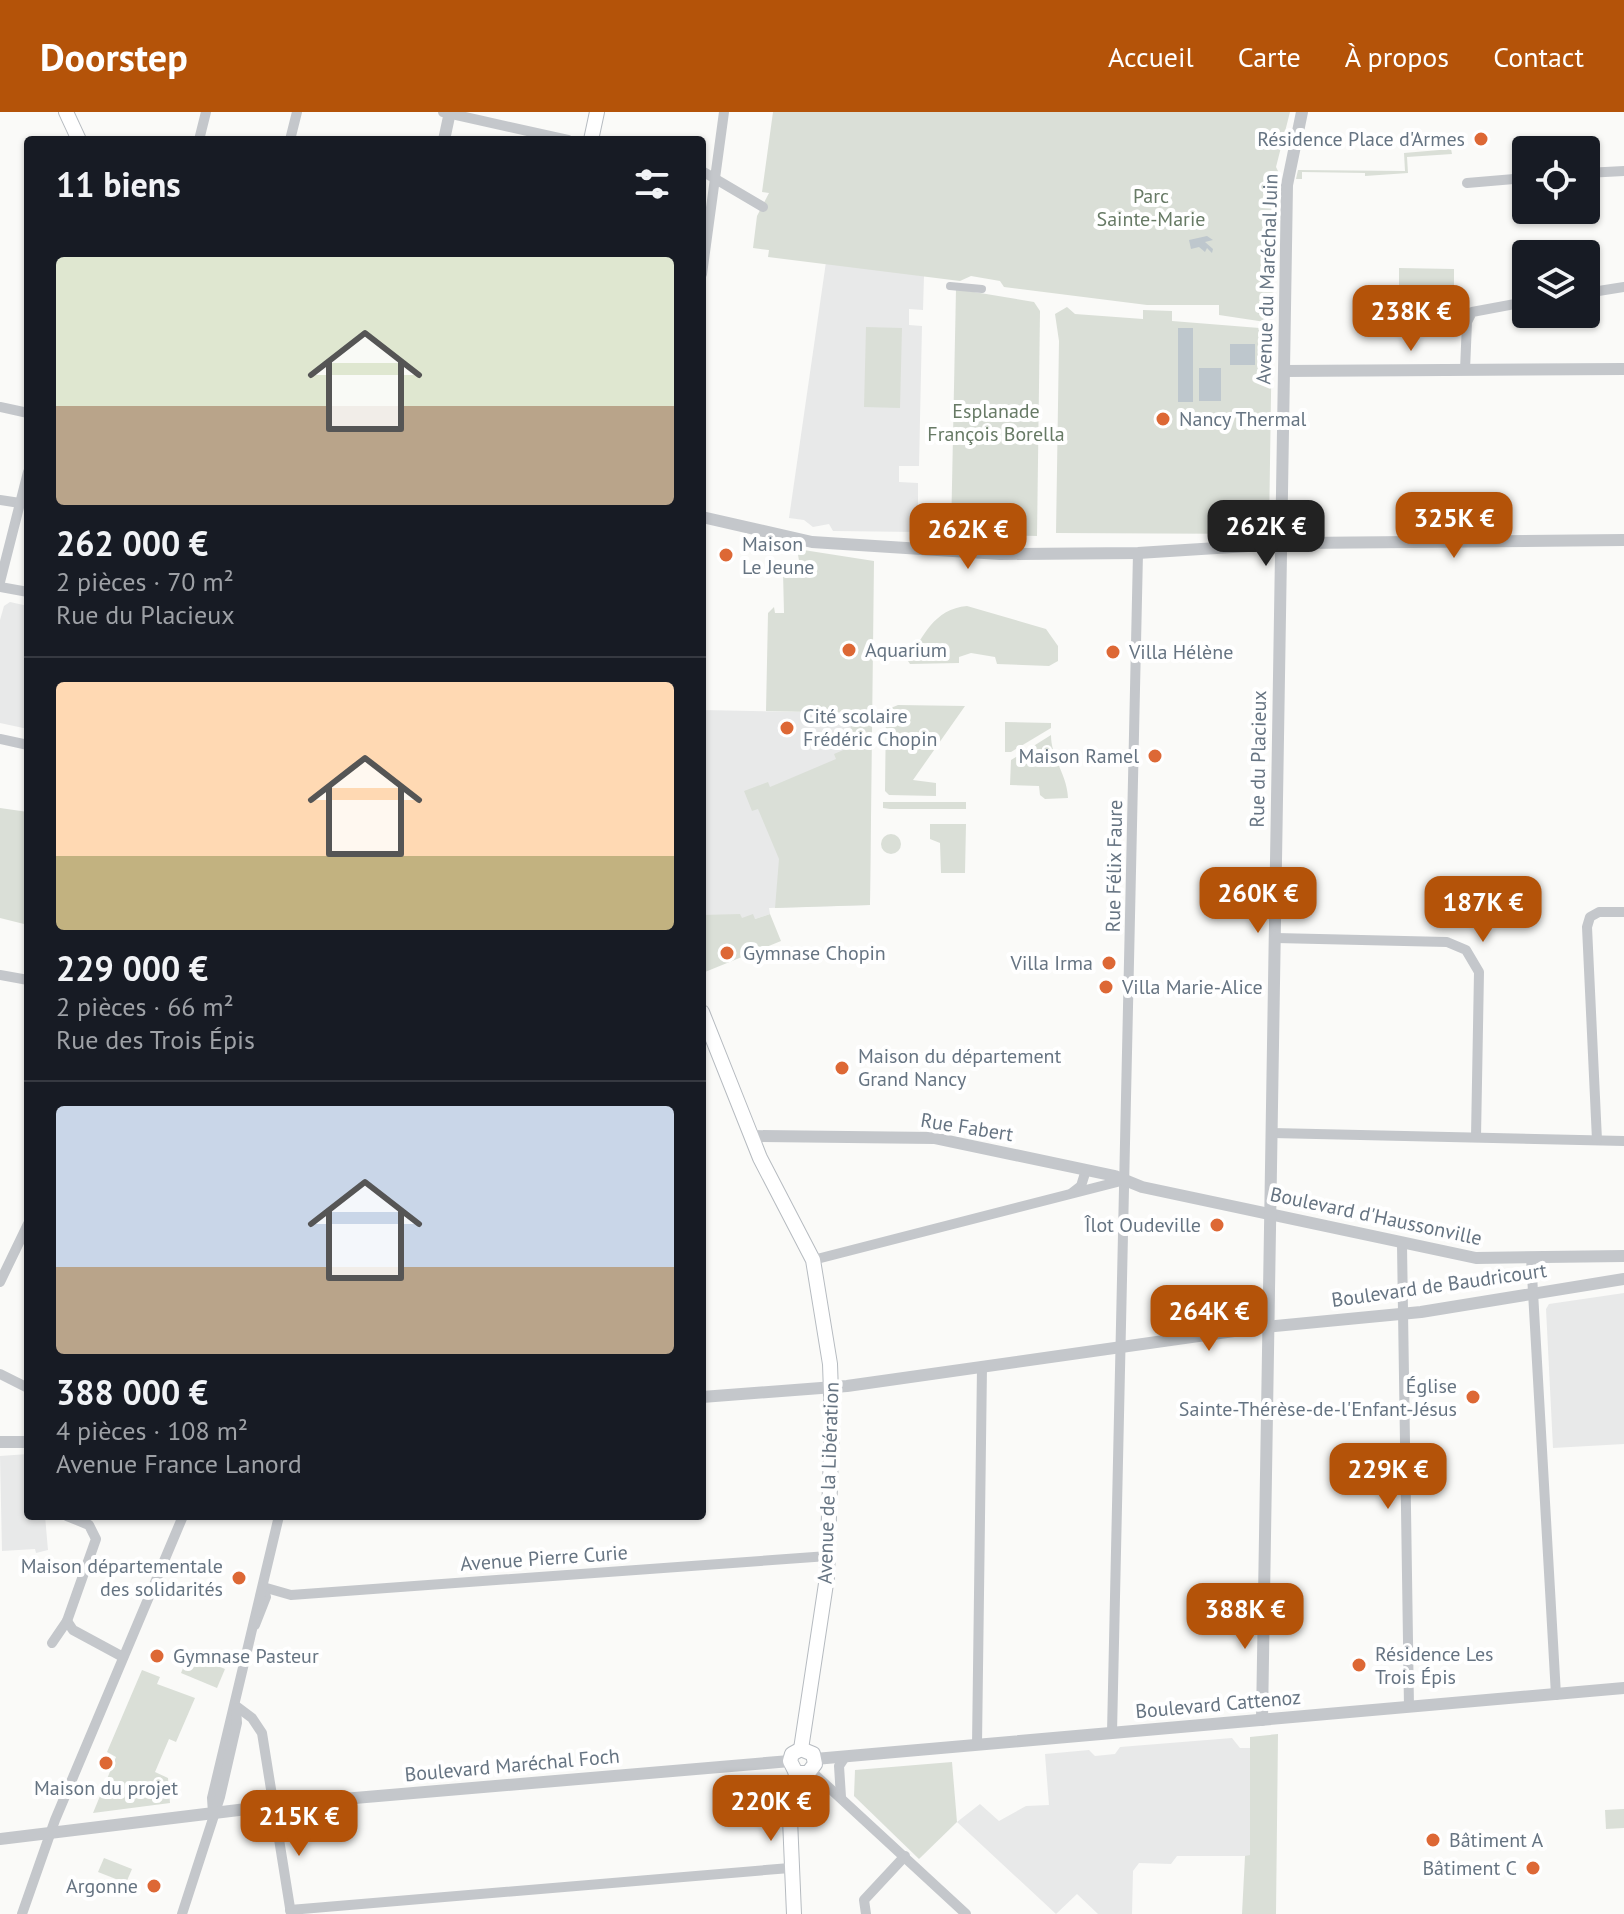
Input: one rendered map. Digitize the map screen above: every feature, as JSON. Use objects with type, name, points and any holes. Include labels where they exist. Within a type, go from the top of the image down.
[{"type":"main road","points":[[66,112],[77,136]]},
{"type":"main road","points":[[592,136],[597,112]]},
{"type":"main road","name":"Avenue de la Libération","points":[[706,1022],[751,1136],[813,1260],[832,1388],[828,1556],[801,1749],[792,1754],[803,1766]]},
{"type":"main road","points":[[794,1914],[790,1819],[803,1766]]},
{"type":"street","points":[[200,136],[206,112]]},
{"type":"street","points":[[291,136],[297,112]]},
{"type":"street","points":[[445,136],[448,112],[551,136]]},
{"type":"street","points":[[706,246],[724,112]]},
{"type":"street","name":"Avenue du Maréchal Juin","points":[[1283,544],[1288,177],[1302,112]]},
{"type":"street","points":[[1600,172],[1624,171]]},
{"type":"street","points":[[706,172],[763,207]]},
{"type":"street","points":[[1467,183],[1512,179]]},
{"type":"street","points":[[950,286],[982,289]]},
{"type":"street","points":[[1600,291],[1624,287]]},
{"type":"street","points":[[1465,370],[1467,322],[1472,312],[1512,305]]},
{"type":"street","points":[[1284,371],[1624,369]]},
{"type":"street","points":[[0,407],[24,412]]},
{"type":"street","points":[[24,488],[0,585],[24,591]]},
{"type":"street","points":[[0,500],[20,503]]},
{"type":"street","points":[[706,518],[790,539],[847,546],[1000,554],[1138,553],[1283,544],[1624,540]]},
{"type":"street","name":"Rue du Placieux","points":[[1262,1720],[1283,544]]},
{"type":"street","name":"Rue Félix Faure","points":[[1112,1733],[1138,553]]},
{"type":"street","points":[[0,739],[24,744]]},
{"type":"street","points":[[1597,1140],[1587,927],[1593,914],[1624,912]]},
{"type":"street","points":[[1276,938],[1440,941],[1466,950],[1479,972],[1476,1137]]},
{"type":"street","points":[[0,975],[24,979]]},
{"type":"street","points":[[1272,1133],[1624,1141]]},
{"type":"street","name":"Rue Fabert","points":[[751,1136],[934,1138],[1125,1180]]},
{"type":"street","points":[[1070,1194],[1081,1186],[1086,1170]]},
{"type":"street","points":[[813,1260],[1125,1180]]},
{"type":"street","name":"Boulevard d'Haussonville","points":[[1125,1180],[1142,1187],[1402,1245],[1476,1258],[1624,1256]]},
{"type":"street","points":[[0,1282],[3,1267],[24,1231]]},
{"type":"street","points":[[1402,1245],[1409,1707]]},
{"type":"street","points":[[1531,1257],[1556,1695]]},
{"type":"street","name":"Boulevard de Baudricourt","points":[[706,1397],[832,1388],[1268,1327],[1402,1313],[1624,1279]]},
{"type":"street","points":[[977,1745],[982,1367]]},
{"type":"street","points":[[0,1374],[24,1386]]},
{"type":"street","points":[[0,1444],[22,1442]]},
{"type":"street","points":[[52,1643],[67,1621],[96,1539],[89,1525],[77,1520]]},
{"type":"street","points":[[22,1914],[51,1833],[181,1520]]},
{"type":"street","points":[[182,1914],[220,1797],[237,1723],[236,1706],[255,1625],[266,1597],[263,1587],[278,1520]]},
{"type":"street","name":"Avenue Pierre Curie","points":[[263,1587],[291,1595],[828,1556]]},
{"type":"street","points":[[67,1621],[73,1630],[123,1657]]},
{"type":"street","name":"Boulevard Cattenoz","points":[[803,1766],[845,1757],[1624,1688]]},
{"type":"street","points":[[236,1706],[252,1718],[262,1733],[290,1912],[790,1868]]},
{"type":"street","points":[[841,1797],[839,1766],[845,1757]]},
{"type":"street","points":[[803,1766],[841,1797],[966,1914]]},
{"type":"street","name":"Boulevard Maréchal Foch","points":[[0,1839],[273,1806],[803,1766]]},
{"type":"street","points":[[866,1914],[864,1900],[905,1856]]},
{"type":"shaded area","points":[[1207,236],[1213,240],[1205,242],[1213,249],[1212,253],[1207,248],[1205,252],[1199,247],[1191,249],[1189,240]]},
{"type":"shaded area","points":[[826,262],[924,276],[923,310],[909,309],[909,325],[922,326],[919,466],[899,466],[899,482],[918,483],[918,532],[833,531],[829,524],[813,527],[804,520],[789,518]]},
{"type":"shaded area","points":[[1178,328],[1193,328],[1193,402],[1178,402]]},
{"type":"shaded area","points":[[1230,344],[1255,344],[1255,365],[1230,365]]},
{"type":"shaded area","points":[[1199,368],[1221,368],[1221,401],[1199,401]]},
{"type":"shaded area","points":[[10,602],[24,605],[24,728],[0,723],[0,620],[4,606]]},
{"type":"shaded area","name":"Cité scolaire Frédéric Chopin","points":[[706,710],[856,713],[871,744],[870,905],[769,908],[770,914],[755,919],[706,915]]},
{"type":"shaded area","points":[[1624,1293],[1624,1444],[1553,1448],[1546,1309],[1549,1304]]},
{"type":"shaded area","points":[[24,1454],[24,1520],[45,1520],[48,1550],[36,1553],[35,1549],[2,1551],[0,1456]]},
{"type":"shaded area","points":[[1232,1738],[1240,1748],[1250,1748],[1250,1856],[1177,1856],[1171,1864],[1139,1863],[1133,1871],[1132,1914],[1098,1914],[1077,1894],[1056,1914],[957,1822],[980,1804],[999,1821],[1026,1806],[1049,1805],[1045,1754],[1089,1750],[1095,1756],[1115,1754],[1120,1747]]},
{"type":"green space","name":"Parc Sainte-Marie","points":[[773,112],[1290,112],[1276,167],[1279,173],[1272,323],[1219,315],[1219,305],[1147,305],[1004,287],[1000,281],[971,276],[960,281],[768,257],[769,250],[753,248],[757,216],[769,193],[762,192]]},
{"type":"green space","points":[[1451,149],[1452,154],[1407,157],[1408,173],[1365,176],[1365,173],[1302,172],[1302,179],[1296,179],[1298,170],[1405,171],[1404,153]]},
{"type":"green space","points":[[1399,268],[1454,269],[1454,296],[1399,295]]},
{"type":"green space","name":"Esplanade François Borella","points":[[956,289],[1034,302],[1040,311],[1037,536],[951,534]]},
{"type":"green space","points":[[1379,303],[1434,304],[1434,332],[1379,331]]},
{"type":"green space","name":"Nancy Thermal","points":[[1067,307],[1075,314],[1143,319],[1143,310],[1172,311],[1172,321],[1272,329],[1269,529],[1264,534],[1056,533],[1059,341],[1055,314]]},
{"type":"green space","points":[[866,327],[902,328],[900,408],[864,407]]},
{"type":"green space","points":[[797,549],[874,561],[870,905],[775,908],[779,859],[758,809],[752,811],[744,791],[768,782],[770,787],[836,759],[834,754],[855,745],[849,733],[855,713],[766,711],[768,613],[774,607],[775,613],[784,613],[783,572],[801,572]]},
{"type":"green space","points":[[967,606],[1046,629],[1058,646],[1058,661],[1049,666],[997,664],[995,657],[971,653],[959,657],[959,663],[910,664],[908,661],[931,625],[946,612]]},
{"type":"green space","points":[[898,705],[965,706],[913,780],[936,783],[936,796],[889,795],[885,791],[886,710]]},
{"type":"green space","points":[[1005,722],[1051,723],[1051,728],[1011,752],[1005,752]]},
{"type":"green space","points":[[1051,735],[1068,798],[1045,799],[1040,795],[1039,786],[1010,785],[1011,760]]},
{"type":"green space","points":[[883,802],[966,802],[966,809],[890,809],[883,808]]},
{"type":"green space","points":[[0,808],[24,811],[24,924],[0,918]]},
{"type":"green space","points":[[930,824],[966,824],[965,873],[941,873],[940,843],[930,839]]},
{"type":"green space","points":[[891,834],[898,837],[901,844],[898,851],[891,854],[884,851],[881,844],[884,837]]},
{"type":"green space","name":"Gymnase Chopin","points":[[740,914],[742,918],[753,914],[755,919],[770,914],[781,941],[706,972],[706,915]]},
{"type":"green space","points":[[189,1654],[225,1669],[217,1688],[181,1673]]},
{"type":"green space","points":[[142,1670],[160,1677],[157,1684],[195,1698],[176,1742],[169,1739],[155,1772],[168,1778],[170,1803],[93,1813],[116,1757],[107,1752]]},
{"type":"green space","points":[[1278,1734],[1276,1914],[1242,1914],[1245,1856],[1250,1855],[1250,1737]]},
{"type":"green space","points":[[952,1762],[957,1822],[919,1859],[854,1796],[855,1770]]},
{"type":"green space","points":[[1624,1809],[1624,1828],[1606,1829],[1605,1810]]},
{"type":"green space","points":[[104,1858],[132,1869],[126,1883],[98,1872]]},
{"type":"place","name":"Résidence Place d'Armes","points":[[1481,139]]},
{"type":"place","name":"Nancy Thermal","points":[[1163,419]]},
{"type":"place","name":"Maison Le Jeune","points":[[726,555]]},
{"type":"place","name":"Aquarium","points":[[849,650]]},
{"type":"place","name":"Villa Hélène","points":[[1113,652]]},
{"type":"place","name":"Cité scolaire Frédéric Chopin","points":[[787,728]]},
{"type":"place","name":"Maison Ramel","points":[[1155,756]]},
{"type":"place","name":"Gymnase Chopin","points":[[727,953]]},
{"type":"place","name":"Villa Irma","points":[[1109,963]]},
{"type":"place","name":"Villa Marie-Alice","points":[[1106,987]]},
{"type":"place","name":"Maison du département Grand Nancy","points":[[842,1068]]},
{"type":"place","name":"Îlot Oudeville","points":[[1217,1225]]},
{"type":"place","name":"Église Sainte-Thérèse-de-l'Enfant-Jésus","points":[[1473,1397]]},
{"type":"place","name":"Maison départementale des solidarités","points":[[239,1578]]},
{"type":"place","name":"Gymnase Pasteur","points":[[157,1656]]},
{"type":"place","name":"Résidence Les Trois Épis","points":[[1359,1665]]},
{"type":"place","name":"Maison du projet","points":[[106,1763]]},
{"type":"place","name":"Bâtiment A","points":[[1433,1840]]},
{"type":"place","name":"Bâtiment C","points":[[1533,1868]]},
{"type":"place","name":"Argonne","points":[[154,1886]]}]
